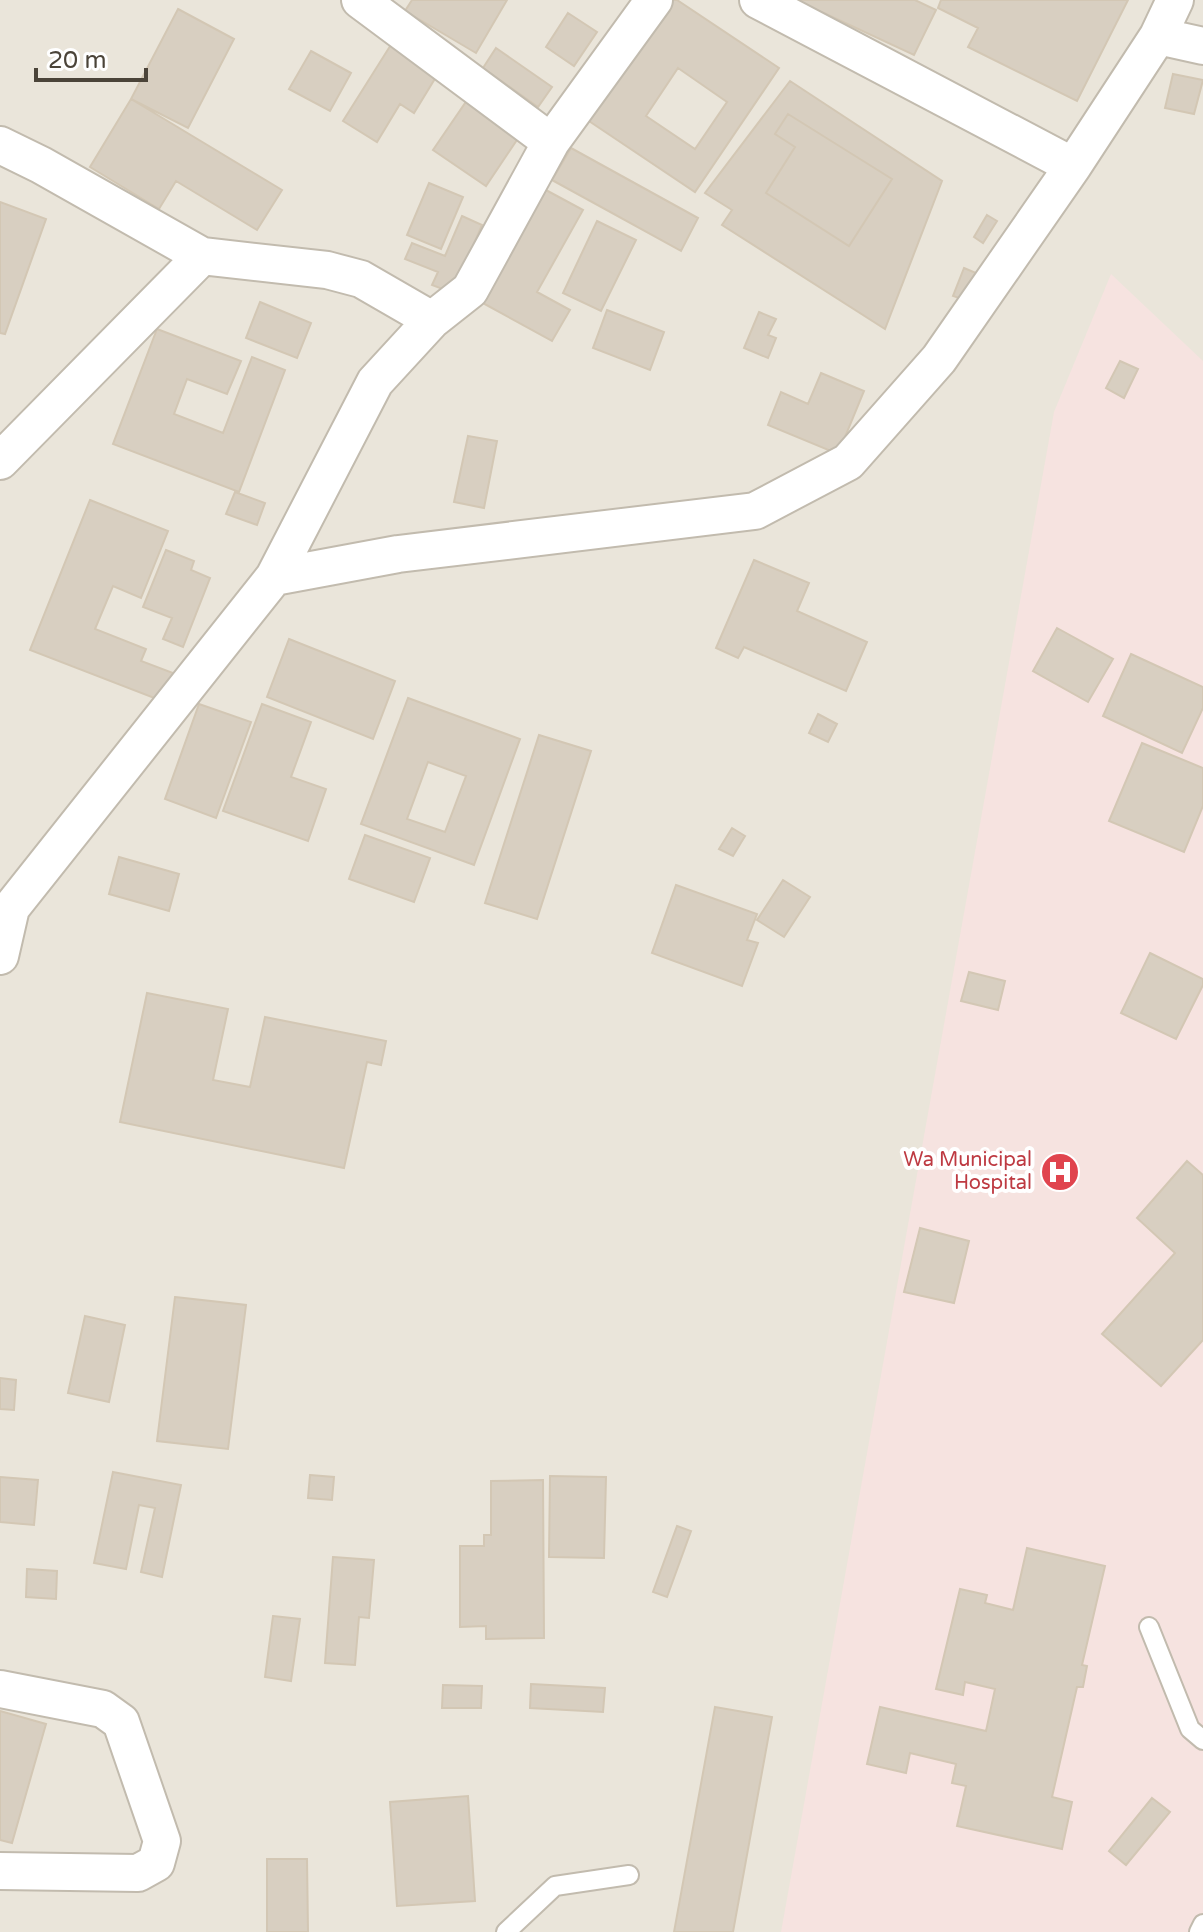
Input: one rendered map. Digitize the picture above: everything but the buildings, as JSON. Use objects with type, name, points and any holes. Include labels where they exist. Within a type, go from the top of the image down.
[{"type":"street","points":[[360,0],[551,142]]},
{"type":"street","points":[[0,956],[6,907],[274,577],[375,382],[432,320],[470,290],[551,142],[654,0]]},
{"type":"street","points":[[758,0],[1073,166]]},
{"type":"street","points":[[274,577],[398,554],[755,511],[848,462],[939,359],[1073,166],[1158,36],[1175,0]]},
{"type":"street","points":[[1158,36],[1203,46]]},
{"type":"street","points":[[0,145],[202,256],[339,273],[361,279],[432,320]]},
{"type":"street","points":[[0,461],[202,256]]},
{"type":"street","points":[[0,1689],[103,1709],[121,1722],[162,1841],[156,1863],[138,1873],[0,1871]]},
{"type":"lane","points":[[1149,1627],[1190,1729],[1203,1740]]},
{"type":"lane","points":[[506,1932],[555,1886],[629,1875]]},
{"type":"lane","points":[[1199,1932],[1203,1924]]},
{"type":"shaded area","points":[[0,0],[1203,0],[1203,1932],[0,1932]]},
{"type":"shaded area","name":"Wa Municipal Hospital","points":[[1111,274],[1203,361],[1203,1932],[781,1932],[1054,412]]},
{"type":"place","name":"Wa Municipal Hospital","points":[[1060,1172]]}]
